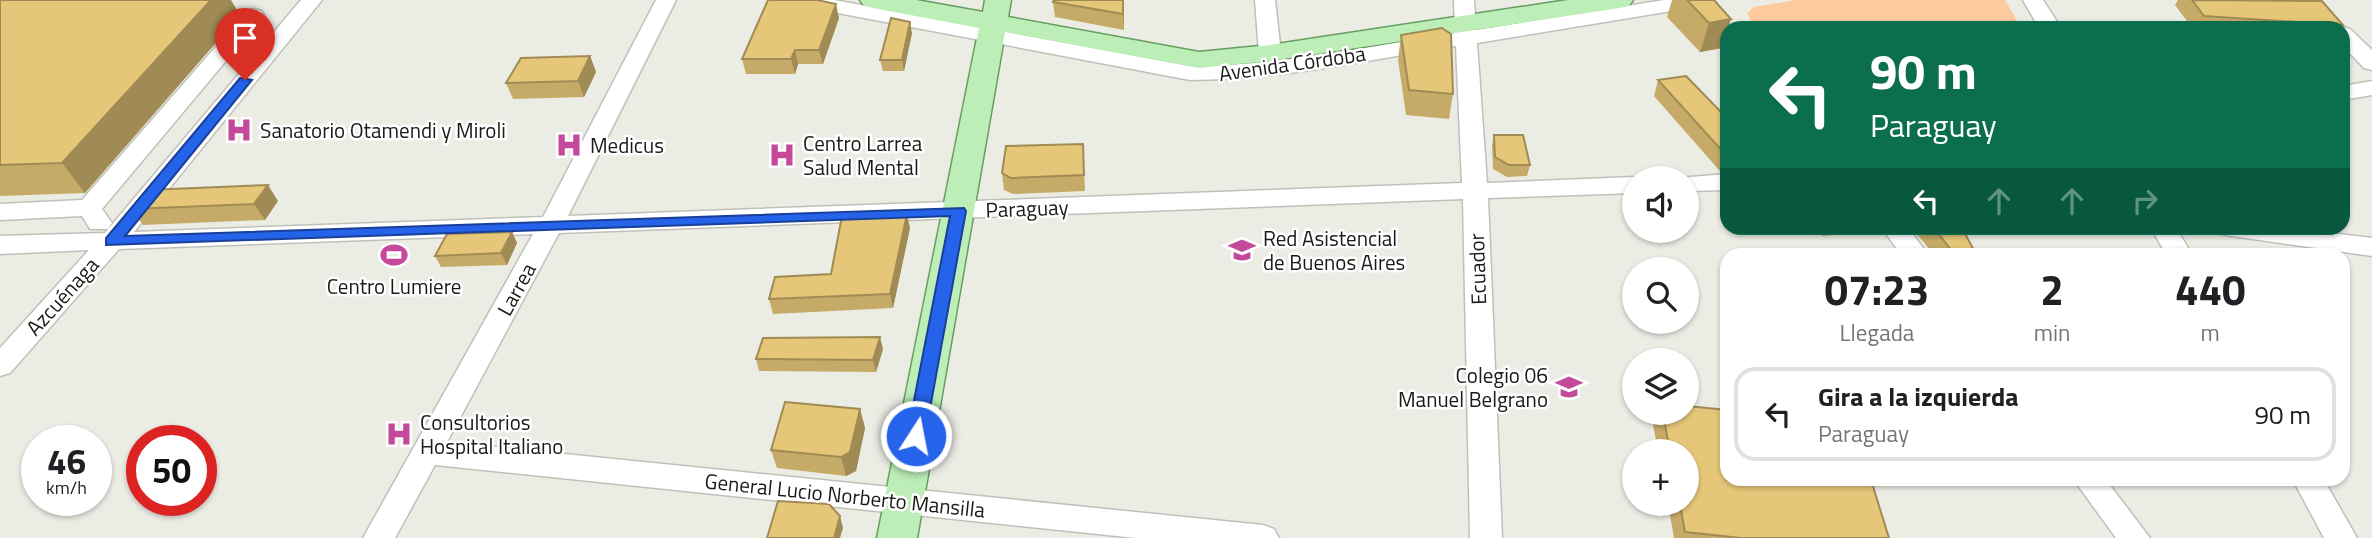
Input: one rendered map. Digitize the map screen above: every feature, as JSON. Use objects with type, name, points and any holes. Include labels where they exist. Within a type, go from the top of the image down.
[{"type":"main road","name":"Avenida Córdoba","points":[[873,0],[995,20],[1184,59],[1213,60],[1510,24],[1620,0]]},
{"type":"main road","points":[[900,519],[995,20]]},
{"type":"street","name":"Azcuénaga","points":[[0,366],[112,241],[312,0]]},
{"type":"street","name":"Larrea","points":[[379,538],[551,225],[666,0]]},
{"type":"street","name":"Avenida Córdoba","points":[[801,0],[995,20],[1190,73],[1211,74],[1293,66],[1467,28]]},
{"type":"street","points":[[1265,0],[1270,53]]},
{"type":"street","points":[[2033,0],[2046,21]]},
{"type":"street","name":"Avenida Córdoba","points":[[1510,24],[1707,4]]},
{"type":"street","points":[[0,212],[89,208],[254,15]]},
{"type":"street","name":"Ecuador","points":[[1467,28],[1486,538]]},
{"type":"street","points":[[2350,39],[2372,62]]},
{"type":"street","points":[[2350,92],[2372,88]]},
{"type":"street","points":[[1699,183],[1720,182]]},
{"type":"street","name":"Paraguay","points":[[0,245],[1622,185]]},
{"type":"street","points":[[89,208],[112,241]]},
{"type":"street","points":[[2283,235],[2372,247]]},
{"type":"street","name":"General Lucio Norberto Mansilla","points":[[427,452],[900,519],[1263,538]]},
{"type":"street","points":[[2094,486],[2134,538]]},
{"type":"street","points":[[2311,486],[2341,538]]},
{"type":"shaded area","points":[[1796,0],[2005,0],[2017,21],[1751,21],[1747,13],[1754,7]]},
{"type":"building","points":[[0,0],[211,0],[62,163],[0,165]]},
{"type":"building","points":[[768,0],[817,0],[836,4],[819,50],[795,50],[791,59],[742,59]]},
{"type":"building","points":[[1123,0],[1123,14],[1053,2]]},
{"type":"building","points":[[1687,0],[1714,0],[1731,19],[1709,23]]},
{"type":"building","points":[[2192,0],[2322,1],[2340,21],[2281,21],[2204,16]]},
{"type":"building","points":[[891,18],[910,22],[902,60],[880,60]]},
{"type":"building","points":[[1442,28],[1451,34],[1453,94],[1409,90],[1401,35]]},
{"type":"building","points":[[590,56],[578,81],[506,83],[521,58]]},
{"type":"building","points":[[1686,76],[1720,111],[1720,148],[1658,80]]},
{"type":"building","points":[[1494,135],[1523,135],[1530,165],[1509,165],[1495,157]]},
{"type":"building","points":[[1083,144],[1084,175],[1011,178],[1002,173],[1006,146]]},
{"type":"building","points":[[268,185],[254,204],[131,209],[147,190]]},
{"type":"building","points":[[907,214],[890,294],[769,299],[775,277],[831,274],[842,216]]},
{"type":"building","points":[[512,232],[501,253],[435,256],[447,234]]},
{"type":"building","points":[[1940,235],[1966,235],[1973,248],[1950,248]]},
{"type":"building","points":[[880,337],[873,360],[756,359],[763,338]]},
{"type":"building","points":[[785,402],[860,409],[850,452],[841,457],[771,450]]},
{"type":"building","points":[[1699,407],[1720,409],[1720,486],[1873,486],[1889,538],[1741,538],[1685,532],[1682,516],[1699,516],[1699,439],[1668,439],[1665,425],[1699,425]]},
{"type":"building","points":[[778,501],[829,504],[840,516],[834,538],[767,538]]},
{"type":"place","name":"Sanatorio Otamendi y Miroli","points":[[239,130]]},
{"type":"place","name":"Medicus","points":[[569,145]]},
{"type":"place","name":"Centro Larrea Salud Mental","points":[[782,155]]},
{"type":"place","name":"Red Asistencial de Buenos Aires","points":[[1242,250]]},
{"type":"place","name":"Centro Lumiere","points":[[394,255]]},
{"type":"place","name":"Colegio 06 Manuel Belgrano","points":[[1569,387]]},
{"type":"place","name":"Consultorios Hospital Italiano","points":[[399,434]]},
{"type":"route","points":[[245,80],[112,241],[959,211],[916,436]]}]
